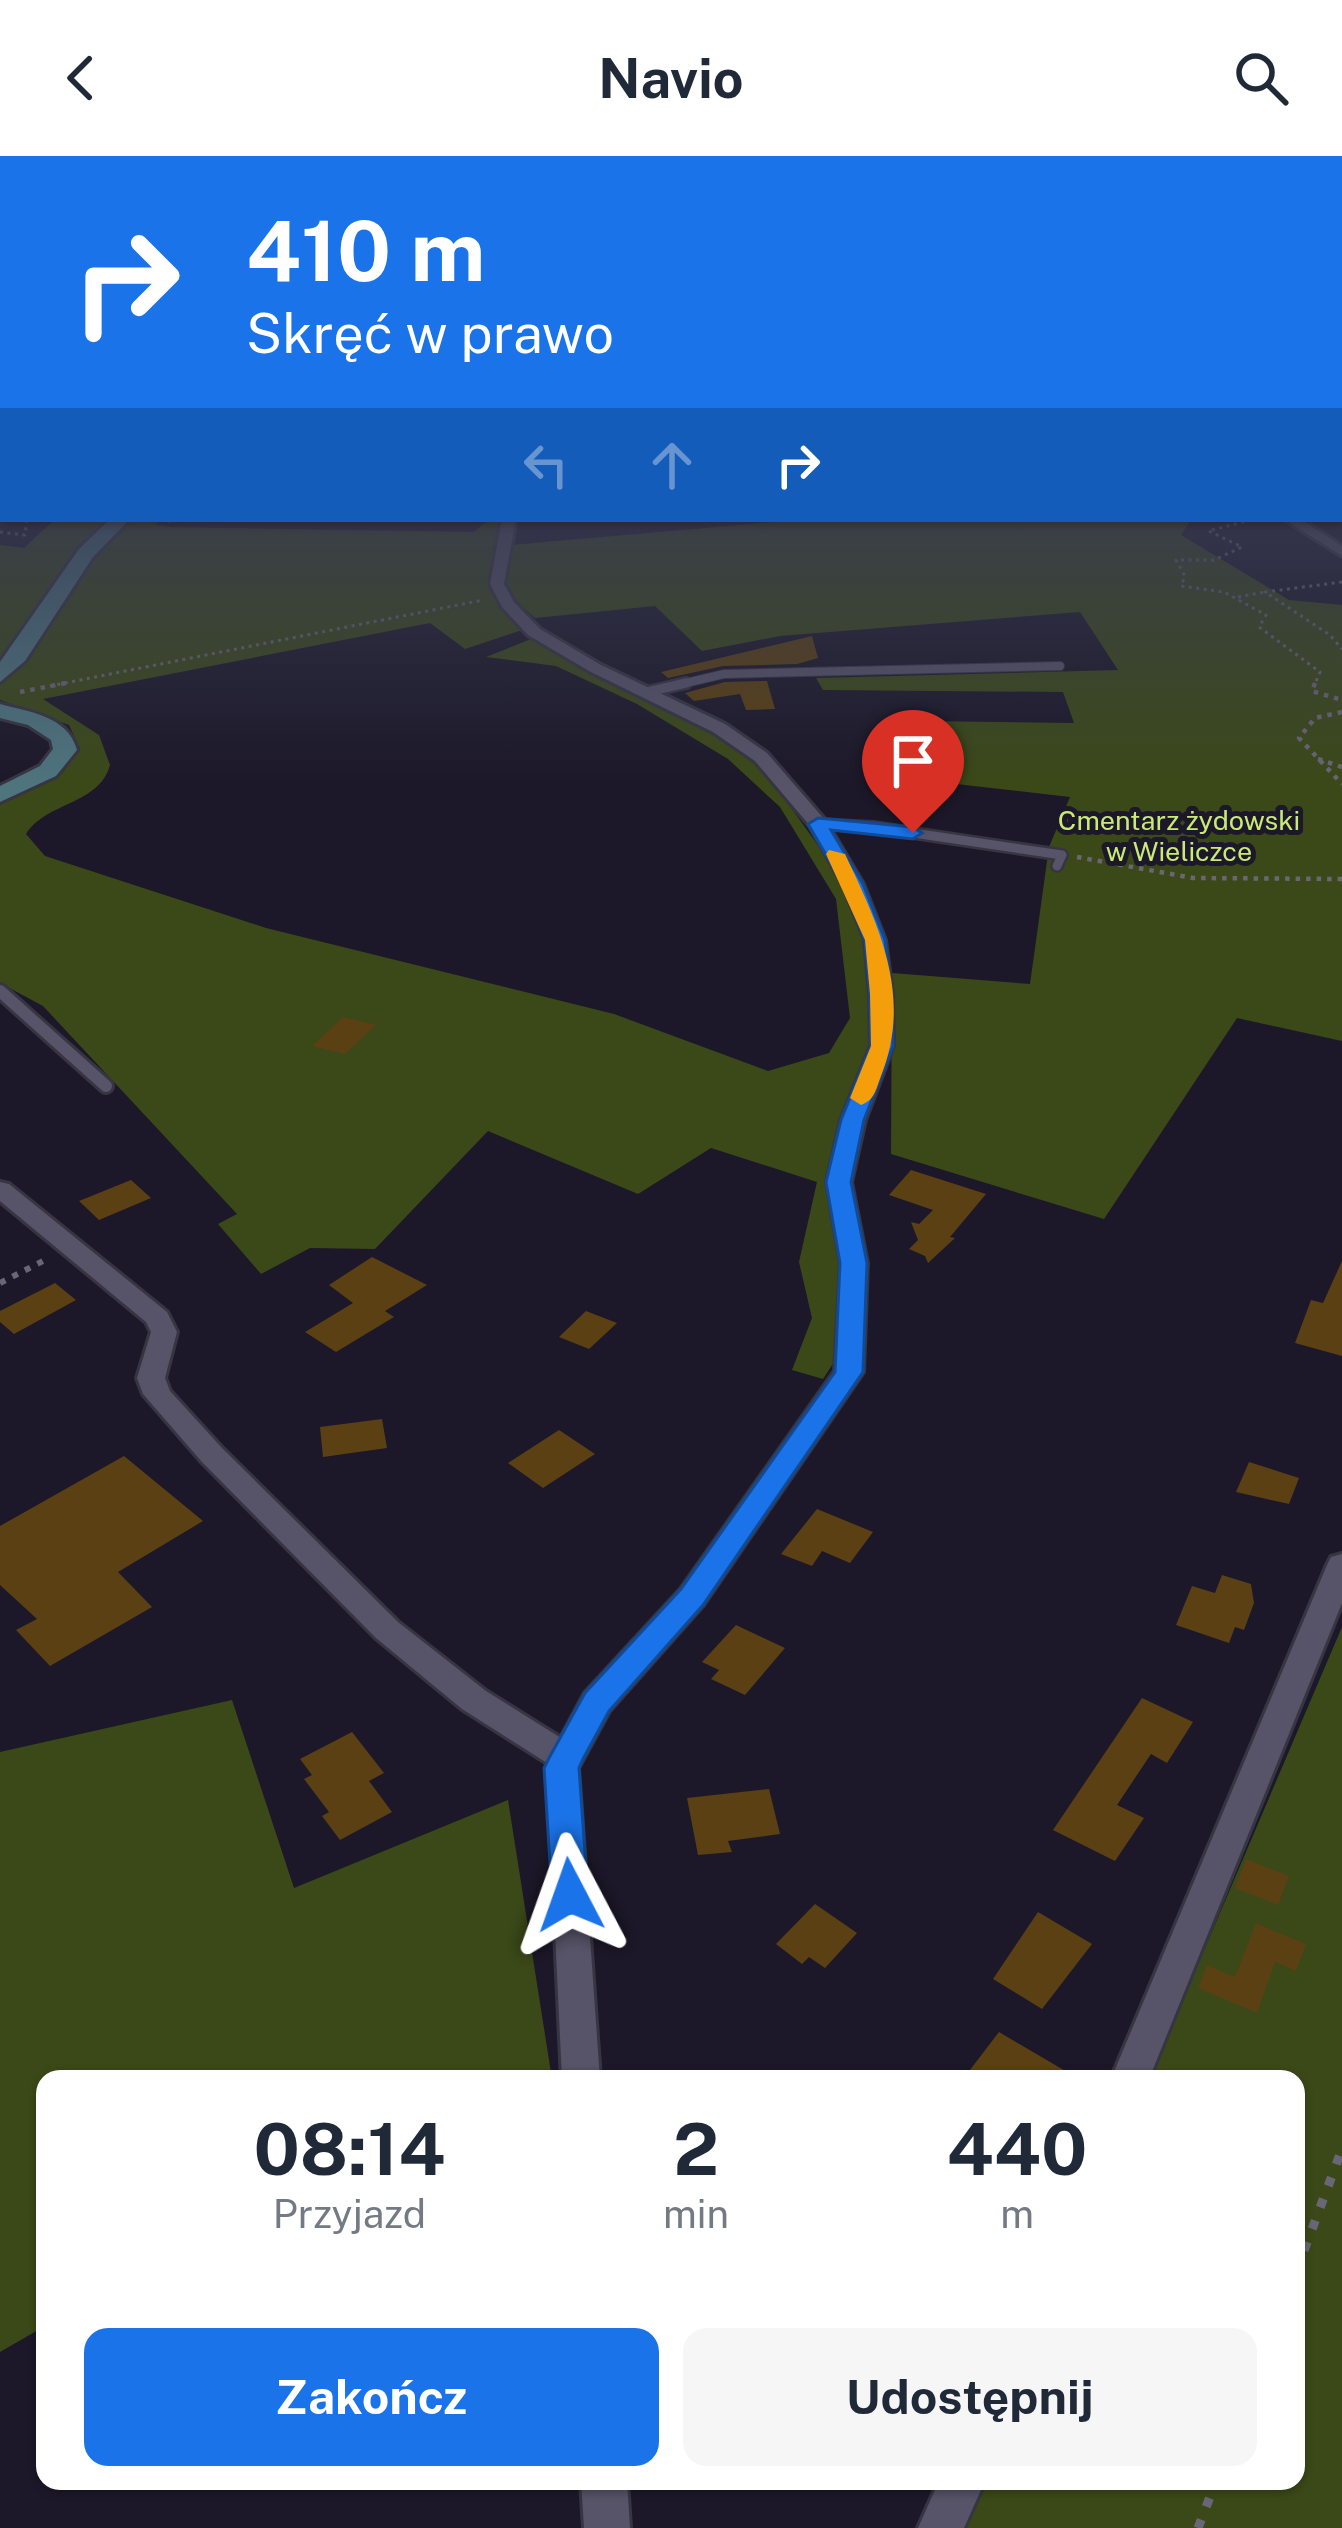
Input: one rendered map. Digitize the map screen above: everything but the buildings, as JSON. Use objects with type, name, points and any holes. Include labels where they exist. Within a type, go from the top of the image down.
[{"type":"street","points":[[0,795],[48,771],[65,750],[62,737],[2,694],[79,563]]},
{"type":"street","points":[[501,563],[497,584],[537,634],[719,728],[761,757],[818,824],[853,884],[875,940],[881,994],[882,1046],[853,1120],[839,1182],[854,1263],[849,1372],[692,1597],[597,1702],[562,1768],[580,2070]]},
{"type":"street","points":[[0,1189],[158,1318],[164,1332],[151,1378],[157,1394],[212,1455],[387,1630],[474,1700],[566,1758]]},
{"type":"street","points":[[1134,2070],[1342,1565]]},
{"type":"street","points":[[605,2490],[607,2528]]},
{"type":"street","points":[[941,2528],[958,2490]]},
{"type":"lane","points":[[646,692],[724,674],[1060,665]]},
{"type":"lane","points":[[818,824],[1059,860]]},
{"type":"lane","points":[[0,992],[106,1086]]},
{"type":"path","points":[[1178,563],[1185,575],[1181,586],[1234,597],[1265,615],[1259,627],[1320,673],[1312,691],[1342,700]]},
{"type":"path","points":[[1234,597],[1342,582]]},
{"type":"path","points":[[1265,592],[1330,635],[1342,649]]},
{"type":"path","points":[[2,694],[349,630],[451,604],[505,599]]},
{"type":"path","points":[[1342,712],[1315,718],[1299,738],[1322,771],[1342,784]]},
{"type":"path","points":[[1318,759],[1342,767]]},
{"type":"path","points":[[1059,860],[1192,878],[1342,879]]},
{"type":"path","points":[[0,1283],[74,1246]]},
{"type":"path","points":[[1305,2248],[1342,2149]]},
{"type":"path","points":[[1198,2528],[1213,2490]]},
{"type":"green space","points":[[0,563],[494,563],[496,601],[525,629],[465,649],[430,623],[43,699],[99,735],[110,765],[95,788],[46,815],[26,834],[45,856],[266,928],[614,1014],[768,1071],[829,1053],[850,1018],[836,899],[780,807],[728,759],[637,704],[556,666],[486,657],[536,637],[707,727],[764,770],[845,883],[862,934],[873,995],[868,1048],[844,1109],[842,1350],[823,1379],[792,1370],[812,1318],[799,1262],[817,1182],[711,1148],[638,1194],[488,1131],[375,1249],[310,1248],[261,1274],[218,1224],[237,1214],[43,1006],[0,983],[0,803],[63,772],[80,749],[69,725],[0,700]]},
{"type":"green space","name":"Cmentarz żydowski w Wieliczce","points":[[507,563],[1227,563],[1289,600],[1342,605],[1342,1041],[1237,1018],[1104,1219],[891,1154],[892,973],[1030,984],[1049,847],[1070,797],[903,778],[922,721],[1074,723],[1063,692],[823,690],[816,678],[1118,670],[1080,612],[780,636],[702,651],[655,606],[535,618],[511,594]]},
{"type":"green space","points":[[1342,1627],[1342,2528],[958,2528],[974,2490],[1305,2490],[1305,2070],[1153,2070]]},
{"type":"green space","points":[[232,1700],[294,1888],[508,1800],[551,2070],[36,2070],[36,2331],[0,2352],[0,1752]]},
{"type":"slow traffic","points":[[835,854],[853,884],[875,940],[881,994],[882,1046],[861,1098]]},
{"type":"route","points":[[570,1895],[562,1768],[566,1758],[597,1702],[692,1597],[849,1372],[854,1263],[839,1182],[853,1120],[882,1046],[881,994],[875,940],[853,884],[818,824],[913,833]]}]
